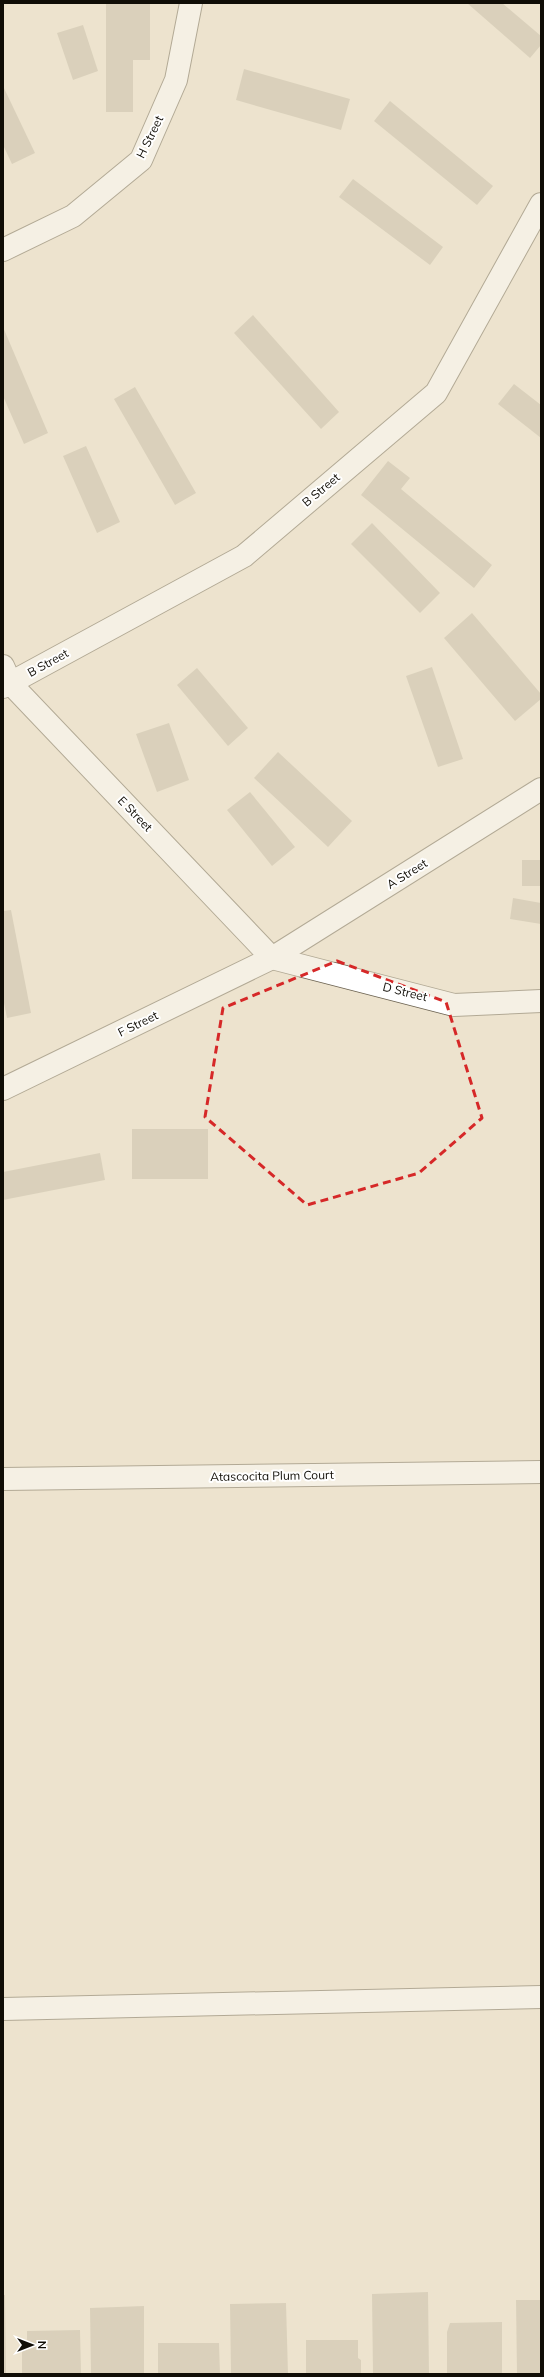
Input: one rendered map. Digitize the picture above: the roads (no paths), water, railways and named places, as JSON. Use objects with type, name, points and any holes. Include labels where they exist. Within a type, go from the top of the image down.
[{"type":"street","name":"H Street","points":[[3,250],[73,216],[141,160],[176,80],[191,3]]},
{"type":"street","name":"B Street","points":[[6,679],[244,556],[436,393],[541,204]]},
{"type":"street","name":"E Street","points":[[6,679],[272,958]]},
{"type":"street","name":"A Street","points":[[272,958],[541,789]]},
{"type":"street","name":"D Street","points":[[272,958],[454,1005],[541,1001]]},
{"type":"street","name":"F Street","points":[[3,1089],[272,958]]},
{"type":"street","name":"Atascocita Plum Court","points":[[3,1479],[541,1472]]},
{"type":"street","points":[[3,2008],[541,1997]]}]
